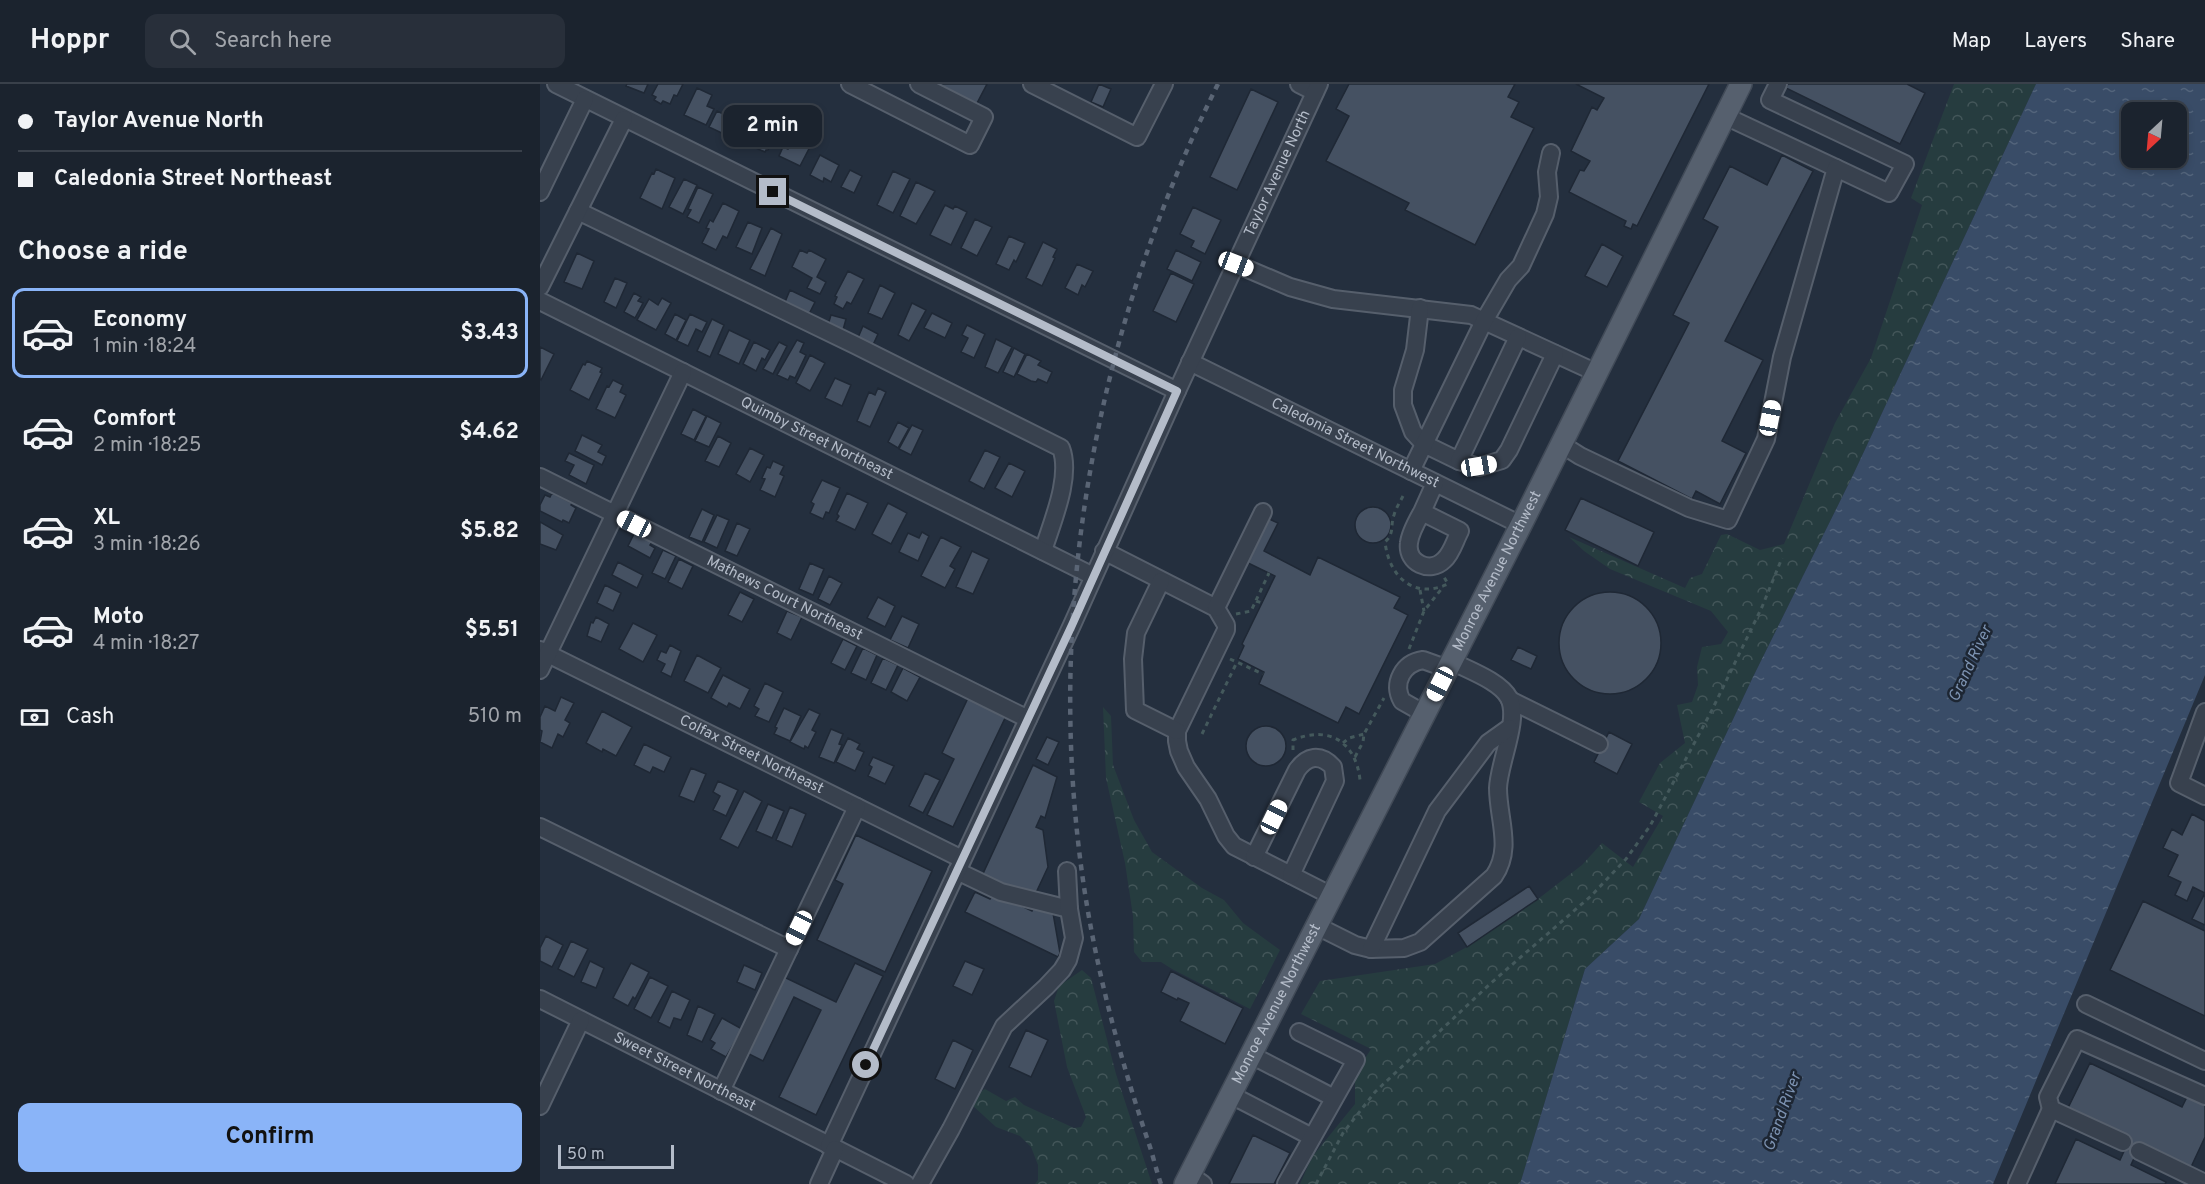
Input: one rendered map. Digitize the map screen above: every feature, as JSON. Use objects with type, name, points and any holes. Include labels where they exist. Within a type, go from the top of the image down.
[{"type":"main road","name":"Monroe Avenue Northwest","points":[[1193,1181],[1231,1095],[1562,444],[1741,84]]},
{"type":"street","points":[[556,84],[1177,391]]},
{"type":"street","points":[[850,84],[970,145],[984,117],[919,84]]},
{"type":"street","points":[[1032,84],[1137,137],[1164,84]]},
{"type":"street","points":[[1299,84],[1317,88]]},
{"type":"street","points":[[1725,116],[1889,193],[1905,164],[1770,100],[1778,84]]},
{"type":"street","name":"Taylor Avenue North","points":[[819,1184],[832,1148],[960,865],[1317,88]]},
{"type":"street","points":[[540,192],[585,99]]},
{"type":"street","points":[[540,287],[624,119]]},
{"type":"street","points":[[1412,471],[1484,321],[1508,280],[1521,266],[1545,214],[1549,197],[1547,172],[1551,153]]},
{"type":"street","points":[[1562,444],[1580,456],[1689,508],[1728,520],[1766,439],[1782,357],[1836,168]]},
{"type":"street","points":[[578,211],[1061,448],[1066,460],[1061,494],[1043,551]]},
{"type":"street","points":[[1236,264],[1310,294],[1333,299],[1463,313],[1597,373]]},
{"type":"street","name":"Quimby Street Northeast","points":[[540,301],[1093,576]]},
{"type":"street","points":[[1419,308],[1415,350],[1403,390],[1403,405],[1413,432],[1424,444],[1459,461],[1479,466],[1502,460],[1555,354]]},
{"type":"street","points":[[1459,461],[1518,337]]},
{"type":"street","name":"Caledonia Street Northwest","points":[[1190,362],[1521,525]]},
{"type":"street","points":[[540,670],[544,652],[615,514],[683,372]]},
{"type":"street","name":"Mathews Court Northeast","points":[[540,477],[1028,719]]},
{"type":"street","points":[[1422,512],[1436,483]]},
{"type":"street","points":[[1216,608],[1263,512]]},
{"type":"street","points":[[1104,551],[1216,608],[1226,624],[1226,630],[1177,731],[1182,759],[1234,846],[1332,896]]},
{"type":"street","points":[[1161,581],[1136,633],[1133,659],[1135,710],[1177,731]]},
{"type":"street","name":"Colfax Street Northeast","points":[[544,652],[857,807],[960,865],[1001,892],[1069,909]]},
{"type":"street","points":[[1425,714],[1402,701],[1397,688],[1401,676],[1409,665],[1423,660],[1449,665],[1499,686],[1510,700],[1599,744]]},
{"type":"street","points":[[1317,926],[1355,945],[1371,949],[1404,948],[1420,942],[1494,876],[1502,866],[1504,853],[1498,788],[1512,718],[1510,700]]},
{"type":"street","points":[[2205,712],[2179,783],[2205,796]]},
{"type":"street","points":[[1371,949],[1437,811],[1488,743],[1509,728]]},
{"type":"street","points":[[1254,856],[1296,770],[1307,760],[1314,757],[1321,758],[1333,767],[1335,781],[1291,875]]},
{"type":"street","points":[[721,1091],[857,807]]},
{"type":"street","points":[[540,828],[789,949]]},
{"type":"street","points":[[920,1184],[1004,1026],[1046,987],[1068,960],[1074,938],[1069,909],[1067,871]]},
{"type":"street","name":"Sweet Street Northeast","points":[[540,999],[906,1184]]},
{"type":"street","points":[[2086,1004],[2205,1061]]},
{"type":"street","points":[[540,1106],[581,1020]]},
{"type":"street","points":[[1286,1184],[1356,1060],[1299,1032]]},
{"type":"street","points":[[2017,1184],[2051,1109],[2048,1097],[2077,1039],[2205,1096]]},
{"type":"street","points":[[1251,1055],[1334,1098]]},
{"type":"street","points":[[1231,1095],[1312,1137]]},
{"type":"street","points":[[2051,1109],[2123,1142]]},
{"type":"street","points":[[2139,1151],[2205,1183]]},
{"type":"path","points":[[1316,1184],[1343,1133],[1375,1092],[1499,976],[1591,896],[1626,860],[1650,826],[1712,710],[1762,607],[1782,558]]},
{"type":"path","points":[[1251,611],[1269,573]]},
{"type":"path","points":[[1409,653],[1408,646],[1425,611],[1444,586]]},
{"type":"path","points":[[1419,589],[1425,611]]},
{"type":"path","points":[[1256,601],[1262,603]]},
{"type":"path","points":[[1234,614],[1251,611],[1257,614]]},
{"type":"path","points":[[1216,652],[1263,674]]},
{"type":"path","points":[[1202,734],[1238,662]]},
{"type":"path","points":[[1355,757],[1383,698],[1390,694]]},
{"type":"path","points":[[1343,743],[1349,738],[1364,734]]},
{"type":"green space","points":[[1954,84],[2036,84],[1853,475],[1752,679],[1639,919],[1585,969],[1520,1184],[1300,1184],[1312,1157],[1355,1104],[1355,1074],[1371,1049],[1301,1014],[1320,981],[1435,964],[1467,947],[1538,899],[1582,865],[1602,843],[1633,867],[1663,816],[1639,802],[1660,763],[1685,743],[1677,705],[1692,702],[1698,685],[1697,667],[1702,647],[1721,644],[1728,632],[1711,611],[1610,569],[1584,551],[1569,537],[1685,588],[1690,578],[1702,574],[1721,535],[1727,534],[1760,550],[1784,544],[1835,423],[1871,358],[1922,205],[1911,198]]},
{"type":"green space","points":[[1103,707],[1111,716],[1113,765],[1134,820],[1152,852],[1202,888],[1224,900],[1243,923],[1280,950],[1250,1009],[1161,962],[1142,962],[1134,952],[1133,916],[1125,863],[1106,778]]},
{"type":"green space","points":[[1082,970],[1091,978],[1116,1074],[1152,1184],[1035,1184],[1038,1180],[1038,1165],[1031,1147],[1020,1136],[996,1127],[972,1105],[975,1095],[985,1089],[1006,1101],[1015,1097],[1024,1105],[1074,1128],[1081,1127],[1086,1117],[1067,1067],[1054,1001],[1059,986]]},
{"type":"water","name":"Grand River","points":[[2036,84],[2205,84],[2205,675],[1993,1184],[1520,1184],[1585,969],[1639,919],[1752,679],[1853,475]]},
{"type":"building","points":[[627,84],[648,84],[644,93],[626,86]]},
{"type":"building","points":[[658,84],[683,84],[670,104],[663,101],[661,104],[654,100],[656,97],[652,95]]},
{"type":"building","points":[[934,84],[987,84],[976,105]]},
{"type":"building","points":[[1099,84],[1111,89],[1103,107],[1091,102]]},
{"type":"building","points":[[1349,84],[1515,84],[1508,97],[1519,102],[1511,117],[1534,128],[1475,245],[1405,210],[1409,203],[1326,161],[1349,116],[1336,109]]},
{"type":"building","points":[[1576,84],[1709,84],[1637,226],[1633,224],[1631,229],[1624,226],[1626,221],[1569,192],[1580,170],[1584,171],[1590,161],[1571,151],[1592,107],[1597,110],[1604,98]]},
{"type":"building","points":[[1788,84],[1907,84],[1925,93],[1900,144],[1786,88]]},
{"type":"building","points":[[697,88],[712,95],[707,106],[714,109],[706,125],[684,115]]},
{"type":"building","points":[[1251,89],[1278,102],[1237,190],[1210,177]]},
{"type":"building","points":[[717,111],[736,120],[728,136],[709,127]]},
{"type":"building","points":[[763,125],[777,132],[765,152],[749,145],[758,127],[761,129]]},
{"type":"building","points":[[796,133],[813,141],[800,166],[779,156],[783,147],[788,149]]},
{"type":"building","points":[[820,155],[839,165],[831,182],[824,178],[823,182],[810,175]]},
{"type":"building","points":[[1782,155],[1813,171],[1725,341],[1763,360],[1722,441],[1746,453],[1720,504],[1696,491],[1692,499],[1618,461],[1689,323],[1673,315],[1718,227],[1703,219],[1730,166],[1767,185]]},
{"type":"building","points":[[656,169],[675,178],[662,209],[640,198]]},
{"type":"building","points":[[850,170],[862,176],[854,193],[841,187]]},
{"type":"building","points":[[893,171],[910,179],[893,213],[877,205]]},
{"type":"building","points":[[684,179],[697,185],[683,214],[669,207]]},
{"type":"building","points":[[916,182],[935,191],[916,224],[900,216]]},
{"type":"building","points":[[698,187],[713,194],[699,223],[687,217],[691,210],[688,209]]},
{"type":"building","points":[[723,203],[739,211],[727,238],[723,236],[716,250],[702,243],[709,229],[706,228],[710,220],[713,222]]},
{"type":"building","points":[[945,205],[953,209],[955,206],[967,212],[951,245],[930,235]]},
{"type":"building","points":[[1193,207],[1221,220],[1205,254],[1191,247],[1194,241],[1180,234]]},
{"type":"building","points":[[975,219],[992,227],[977,256],[961,248]]},
{"type":"building","points":[[748,222],[762,228],[752,254],[736,247]]},
{"type":"building","points":[[771,228],[782,234],[765,276],[750,269]]},
{"type":"building","points":[[1009,236],[1025,243],[1016,262],[1014,260],[1009,270],[996,264]]},
{"type":"building","points":[[1043,242],[1057,249],[1042,286],[1026,278]]},
{"type":"building","points":[[1602,244],[1623,256],[1607,287],[1585,276]]},
{"type":"building","points":[[800,250],[807,253],[809,250],[826,259],[817,277],[826,282],[820,294],[807,288],[812,278],[792,267]]},
{"type":"building","points":[[1176,250],[1201,262],[1192,281],[1167,269]]},
{"type":"building","points":[[577,253],[594,261],[582,289],[564,282]]},
{"type":"building","points":[[1077,264],[1093,271],[1085,287],[1082,285],[1078,295],[1065,288]]},
{"type":"building","points":[[848,271],[864,279],[851,304],[847,302],[843,309],[834,304],[837,297],[835,296]]},
{"type":"building","points":[[1171,273],[1194,284],[1176,322],[1153,311]]},
{"type":"building","points":[[615,278],[627,283],[616,308],[604,302]]},
{"type":"building","points":[[880,285],[895,293],[882,319],[868,313]]},
{"type":"building","points":[[790,290],[815,302],[809,314],[785,302]]},
{"type":"building","points":[[634,293],[641,297],[638,301],[643,303],[635,318],[624,312]]},
{"type":"building","points":[[662,298],[671,303],[656,330],[637,320],[649,299],[658,305]]},
{"type":"building","points":[[912,303],[926,310],[909,341],[898,335]]},
{"type":"building","points":[[932,313],[952,323],[945,338],[924,328]]},
{"type":"building","points":[[675,314],[686,320],[676,340],[665,334]]},
{"type":"building","points":[[690,314],[707,322],[702,332],[696,329],[688,346],[677,341]]},
{"type":"building","points":[[831,315],[846,319],[843,330],[828,325]]},
{"type":"building","points":[[712,319],[724,325],[710,357],[697,351]]},
{"type":"building","points":[[967,325],[985,334],[974,358],[961,352],[968,338],[962,335]]},
{"type":"building","points":[[863,326],[878,334],[872,347],[857,340]]},
{"type":"building","points":[[729,330],[750,340],[739,364],[718,354]]},
{"type":"building","points":[[996,339],[1012,347],[998,373],[985,367]]},
{"type":"building","points":[[797,340],[804,343],[800,352],[806,355],[795,378],[790,376],[788,380],[777,375]]},
{"type":"building","points":[[754,342],[770,350],[765,360],[762,358],[756,371],[743,364]]},
{"type":"building","points":[[779,342],[787,346],[773,374],[763,369]]},
{"type":"building","points":[[540,347],[554,354],[541,380],[540,379]]},
{"type":"building","points":[[1014,348],[1025,354],[1014,377],[1003,372]]},
{"type":"building","points":[[1027,354],[1041,361],[1038,365],[1052,372],[1047,383],[1038,379],[1036,382],[1031,381],[1017,374]]},
{"type":"building","points":[[810,355],[825,363],[810,391],[796,383]]},
{"type":"building","points":[[587,361],[602,368],[600,372],[602,373],[589,400],[570,390],[583,364],[585,365]]},
{"type":"building","points":[[835,378],[851,385],[842,406],[825,398]]},
{"type":"building","points":[[613,380],[623,385],[620,392],[626,395],[615,418],[596,409],[607,386],[609,387]]},
{"type":"building","points":[[878,388],[886,392],[870,427],[857,421],[869,392],[875,395]]},
{"type":"building","points":[[693,409],[706,416],[694,440],[681,434]]},
{"type":"building","points":[[707,416],[721,423],[709,447],[695,441]]},
{"type":"building","points":[[898,422],[909,428],[898,448],[888,442]]},
{"type":"building","points":[[912,425],[923,430],[911,455],[899,449]]},
{"type":"building","points":[[582,435],[602,445],[598,452],[606,456],[602,465],[575,451]]},
{"type":"building","points":[[718,436],[731,443],[719,467],[705,461]]},
{"type":"building","points":[[750,448],[764,455],[750,482],[736,474]]},
{"type":"building","points":[[985,450],[1000,457],[984,489],[969,481]]},
{"type":"building","points":[[569,453],[594,465],[586,484],[569,475],[574,465],[565,461]]},
{"type":"building","points":[[773,461],[784,466],[780,474],[784,476],[775,497],[760,490],[765,479],[762,478]]},
{"type":"building","points":[[1009,463],[1025,471],[1012,497],[995,488]]},
{"type":"building","points":[[822,480],[840,488],[829,513],[826,512],[823,519],[810,513],[814,504],[811,502]]},
{"type":"building","points":[[552,493],[572,503],[571,505],[576,508],[569,523],[540,511],[545,495],[550,497]]},
{"type":"building","points":[[847,493],[868,503],[855,530],[836,521]]},
{"type":"building","points":[[1581,498],[1654,532],[1638,566],[1565,530]]},
{"type":"building","points":[[888,503],[907,513],[891,544],[872,534]]},
{"type":"building","points":[[1373,507],[1386,512],[1391,525],[1386,538],[1373,543],[1360,538],[1355,525],[1360,512]]},
{"type":"building","points":[[702,509],[714,515],[702,542],[689,537]]},
{"type":"building","points":[[717,515],[729,520],[717,548],[704,542]]},
{"type":"building","points":[[1265,517],[1278,523],[1264,551],[1310,575],[1318,557],[1400,597],[1394,608],[1408,615],[1359,714],[1346,707],[1338,723],[1259,684],[1264,672],[1238,659],[1244,646],[1242,644],[1275,576],[1244,561]]},
{"type":"building","points":[[540,522],[563,535],[556,550],[540,544]]},
{"type":"building","points":[[737,523],[750,529],[737,556],[725,551]]},
{"type":"building","points":[[635,532],[653,541],[650,545],[655,548],[650,558],[628,546]]},
{"type":"building","points":[[922,532],[929,536],[918,561],[899,552],[908,533],[919,538]]},
{"type":"building","points":[[941,537],[961,547],[950,566],[955,569],[945,588],[921,576]]},
{"type":"building","points":[[663,550],[676,556],[665,579],[652,573]]},
{"type":"building","points":[[972,551],[989,559],[973,594],[956,587]]},
{"type":"building","points":[[679,559],[693,566],[682,589],[668,582]]},
{"type":"building","points":[[618,562],[643,575],[637,588],[612,575]]},
{"type":"building","points":[[810,563],[824,569],[813,595],[799,589]]},
{"type":"building","points":[[829,576],[842,583],[830,605],[818,599]]},
{"type":"building","points":[[605,585],[621,593],[613,611],[597,603]]},
{"type":"building","points":[[740,592],[754,599],[742,622],[728,615]]},
{"type":"building","points":[[1610,592],[1629,596],[1646,607],[1657,624],[1661,643],[1657,662],[1646,679],[1629,690],[1610,694],[1591,690],[1574,679],[1563,662],[1559,643],[1563,624],[1574,607],[1591,596]]},
{"type":"building","points":[[878,597],[895,606],[885,627],[867,618]]},
{"type":"building","points":[[787,611],[802,617],[791,640],[777,633]]},
{"type":"building","points":[[902,616],[919,624],[908,648],[890,640]]},
{"type":"building","points":[[596,617],[609,624],[601,642],[587,636],[591,622],[593,623]]},
{"type":"building","points":[[633,623],[657,635],[643,662],[619,649]]},
{"type":"building","points":[[843,639],[857,646],[845,670],[831,663]]},
{"type":"building","points":[[670,645],[681,651],[671,677],[661,672],[665,664],[657,660],[661,651],[666,653]]},
{"type":"building","points":[[1518,647],[1537,656],[1531,669],[1511,660]]},
{"type":"building","points":[[863,648],[877,655],[866,680],[851,673]]},
{"type":"building","points":[[697,655],[721,668],[708,693],[684,681]]},
{"type":"building","points":[[883,658],[898,665],[886,690],[871,683]]},
{"type":"building","points":[[903,668],[920,677],[907,701],[891,692]]},
{"type":"building","points":[[723,675],[750,689],[740,709],[729,703],[727,707],[711,698]]},
{"type":"building","points":[[765,683],[783,692],[769,722],[755,716],[759,709],[754,706]]},
{"type":"building","points":[[969,696],[1007,714],[953,827],[927,815],[954,759],[942,753]]},
{"type":"building","points":[[561,697],[574,703],[565,720],[570,723],[563,737],[558,734],[552,748],[540,742],[542,731],[540,730],[540,717],[545,706],[555,711]]},
{"type":"building","points":[[784,708],[801,716],[790,741],[774,734]]},
{"type":"building","points":[[809,709],[820,714],[812,730],[816,732],[808,748],[805,746],[804,749],[790,742]]},
{"type":"building","points":[[602,711],[632,727],[616,756],[603,749],[602,752],[586,743]]},
{"type":"building","points":[[1266,726],[1274,727],[1280,732],[1285,738],[1285,754],[1280,760],[1274,765],[1266,766],[1258,765],[1252,760],[1247,754],[1246,746],[1247,738],[1252,732],[1258,727]]},
{"type":"building","points":[[831,729],[843,734],[839,744],[842,745],[834,763],[819,757]]},
{"type":"building","points":[[1609,732],[1632,744],[1617,774],[1594,762]]},
{"type":"building","points":[[1047,737],[1059,742],[1048,765],[1036,759]]},
{"type":"building","points":[[848,738],[860,744],[857,749],[864,752],[855,771],[836,762]]},
{"type":"building","points":[[644,744],[671,757],[664,772],[653,767],[650,773],[634,765]]},
{"type":"building","points":[[873,757],[894,766],[885,784],[868,776],[872,767],[869,765]]},
{"type":"building","points":[[1033,765],[1057,777],[1045,818],[1041,816],[1036,827],[1043,830],[1048,867],[1034,897],[1007,885],[1006,890],[981,878]]},
{"type":"building","points":[[691,768],[706,774],[694,802],[679,796]]},
{"type":"building","points":[[925,773],[940,780],[923,813],[909,806]]},
{"type":"building","points":[[718,781],[738,790],[726,816],[713,810],[720,796],[713,792]]},
{"type":"building","points":[[744,791],[762,801],[738,848],[720,839]]},
{"type":"building","points":[[768,804],[784,811],[772,838],[756,831]]},
{"type":"building","points":[[790,807],[806,814],[792,847],[776,840]]},
{"type":"building","points":[[2192,814],[2205,821],[2205,893],[2193,887],[2187,901],[2175,895],[2181,882],[2168,876],[2178,855],[2163,848],[2172,829],[2182,835]]},
{"type":"building","points":[[856,835],[932,871],[885,972],[817,940],[843,884],[835,880]]},
{"type":"building","points":[[1529,886],[1538,899],[1467,947],[1458,933]]},
{"type":"building","points":[[975,892],[990,899],[994,893],[1032,911],[1035,905],[1053,913],[1060,953],[1058,957],[965,912]]},
{"type":"building","points":[[2205,893],[2205,925],[2192,919]]},
{"type":"building","points":[[2143,901],[2205,931],[2205,1016],[2110,970]]},
{"type":"building","points":[[546,936],[563,945],[552,967],[540,961],[540,948]]},
{"type":"building","points":[[571,941],[588,949],[574,977],[558,969]]},
{"type":"building","points":[[590,961],[604,968],[596,988],[581,982]]},
{"type":"building","points":[[965,961],[984,969],[972,995],[953,986]]},
{"type":"building","points":[[631,963],[649,972],[635,999],[633,997],[628,1006],[613,998]]},
{"type":"building","points":[[855,963],[883,976],[816,1115],[779,1097],[821,1010],[794,997],[763,1061],[747,1053],[784,977],[836,1002]]},
{"type":"building","points":[[744,965],[762,973],[755,990],[737,982]]},
{"type":"building","points":[[1171,971],[1243,1008],[1225,1044],[1180,1021],[1189,1003],[1161,992]]},
{"type":"building","points":[[650,977],[668,986],[651,1018],[634,1009]]},
{"type":"building","points":[[672,991],[690,1000],[681,1020],[674,1018],[670,1028],[658,1022]]},
{"type":"building","points":[[698,1006],[715,1014],[702,1042],[687,1035]]},
{"type":"building","points":[[722,1018],[742,1029],[726,1057],[711,1049],[715,1043],[710,1040]]},
{"type":"building","points":[[1026,1030],[1048,1040],[1031,1077],[1009,1067]]},
{"type":"building","points":[[953,1040],[973,1050],[955,1089],[935,1079]]},
{"type":"building","points":[[2090,1063],[2182,1107],[2190,1091],[2205,1098],[2205,1137],[2191,1167],[2141,1143],[2131,1165],[2166,1182],[2165,1184],[2055,1184],[2076,1139],[2120,1160],[2130,1138],[2068,1108]]},
{"type":"building","points":[[1253,1135],[1290,1153],[1274,1184],[1229,1184]]},
{"type":"railway","points":[[1161,1184],[1119,1047],[1089,919],[1073,784],[1070,681],[1076,577],[1090,475],[1111,374],[1139,275],[1175,178],[1218,84]]},
{"type":"route","points":[[773,192],[1177,391],[1072,625],[866,1065]]}]
